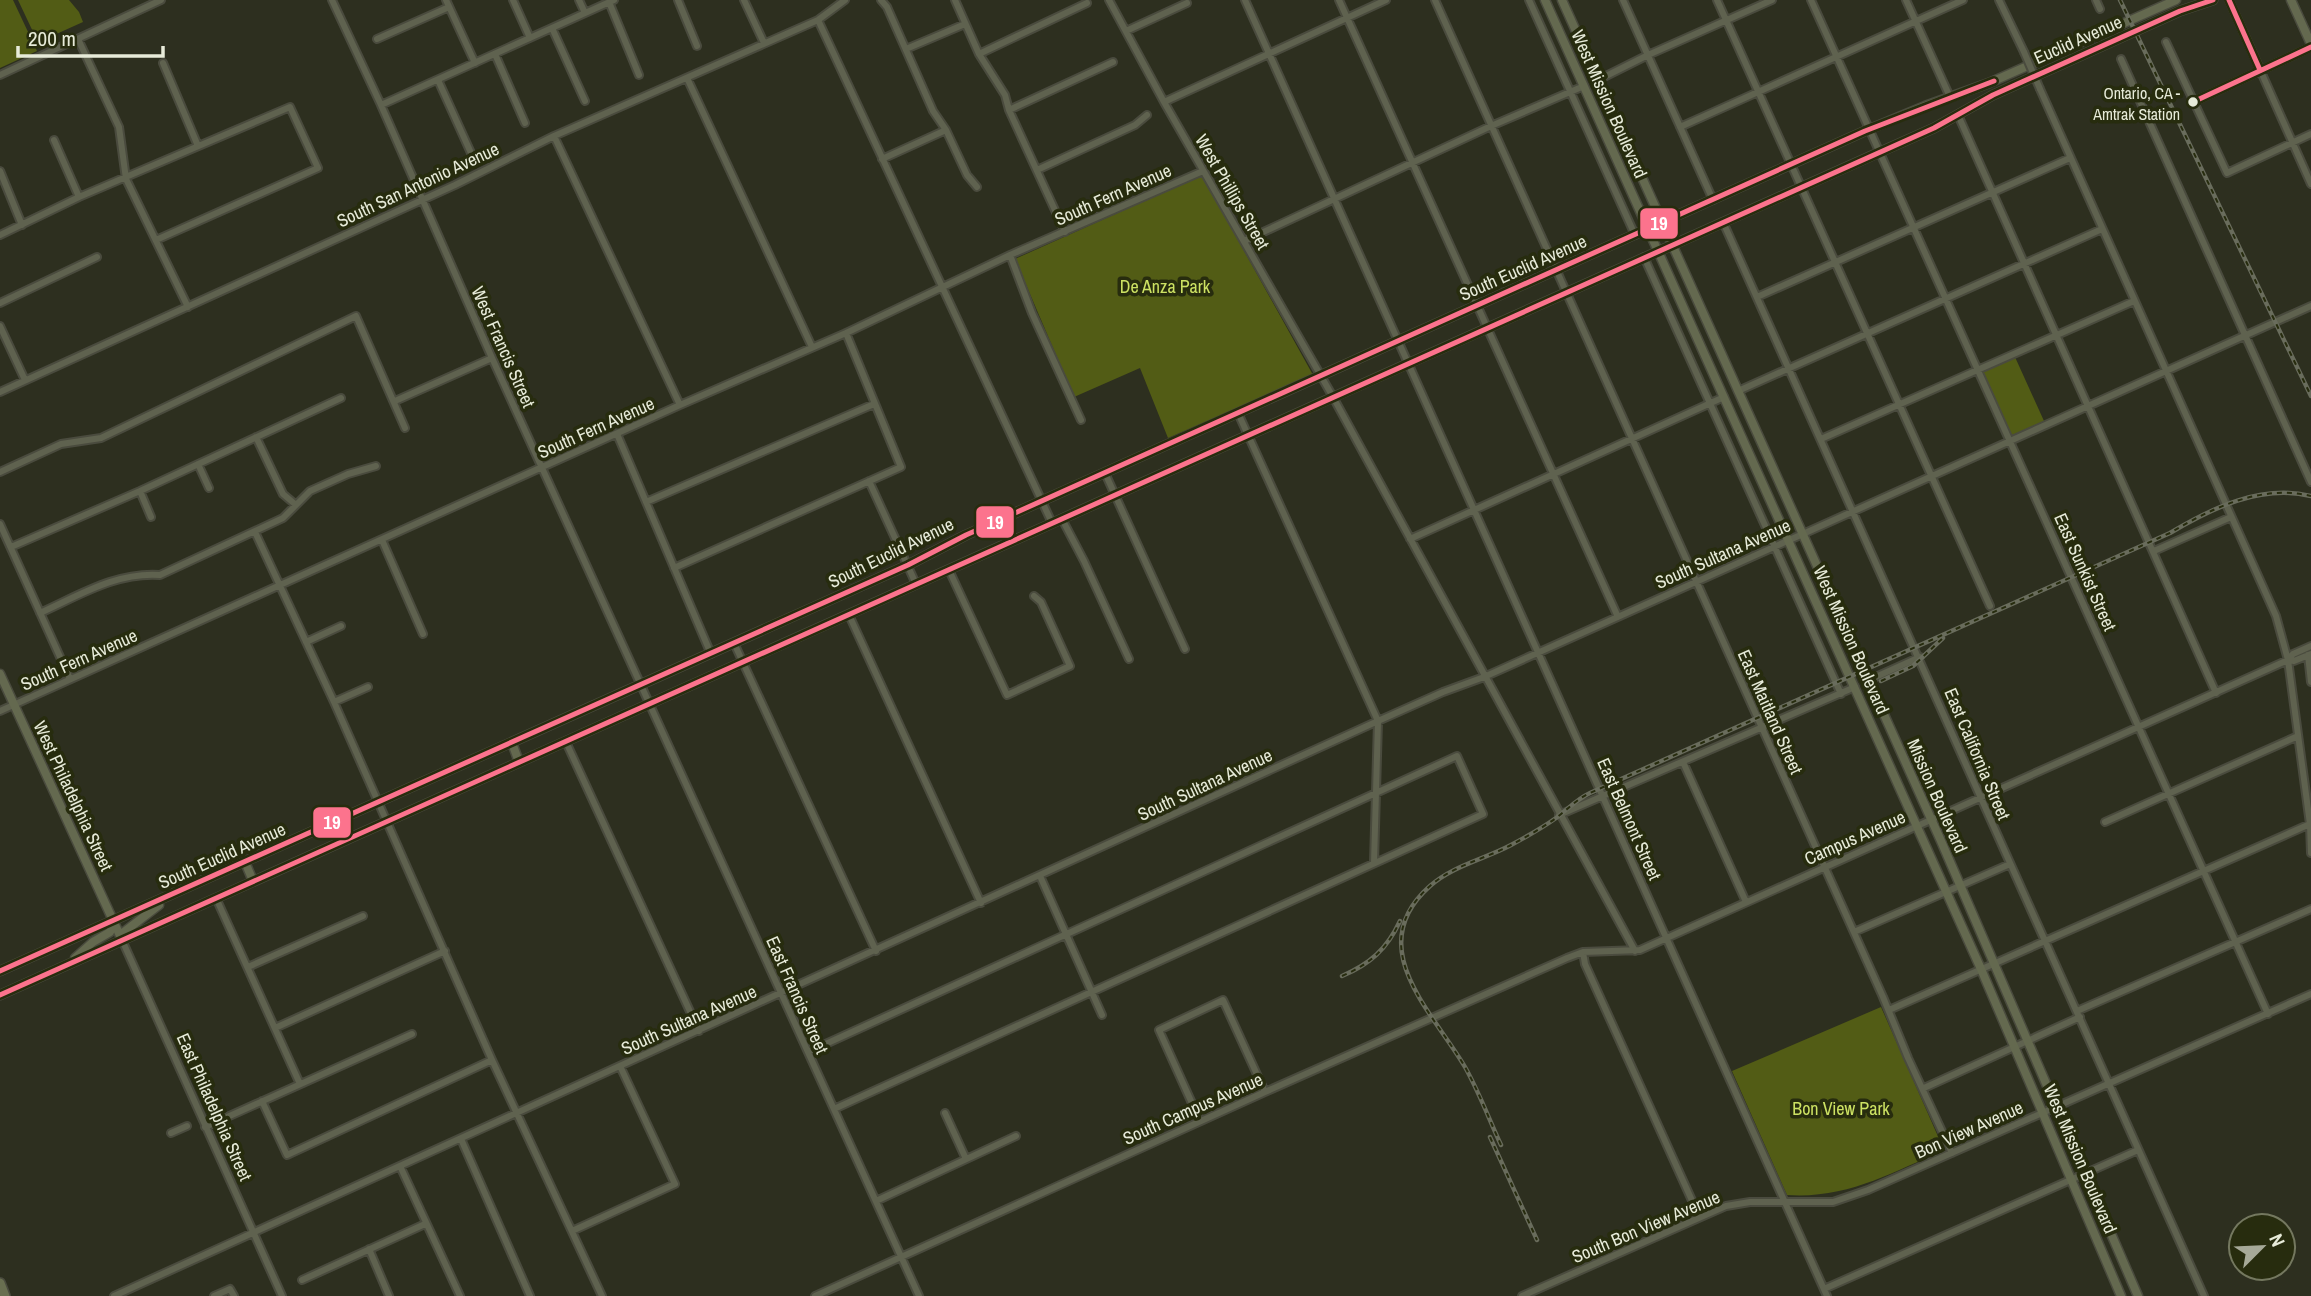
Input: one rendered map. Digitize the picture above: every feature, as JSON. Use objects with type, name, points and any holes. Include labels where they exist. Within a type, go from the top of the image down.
[{"type":"highway","points":[[0,1283],[5,1296]]},
{"type":"main road","name":"West Mission Boulevard","points":[[1545,0],[1982,969],[2121,1296]]},
{"type":"main road","name":"West Mission Boulevard","points":[[1562,0],[1667,235]]},
{"type":"main road","name":"Euclid Avenue","points":[[1950,97],[1989,83],[2176,0]]},
{"type":"main road","name":"Euclid Avenue","points":[[1958,115],[1993,95],[2172,15],[2213,0]]},
{"type":"main road","points":[[2291,0],[2311,46]]},
{"type":"main road","name":"South Euclid Avenue","points":[[0,971],[711,654],[908,565],[966,535],[1870,129],[1950,97]]},
{"type":"main road","name":"South Euclid Avenue","points":[[0,995],[651,705],[1958,115]]},
{"type":"main road","name":"Mission Boulevard","points":[[1667,235],[1869,680],[2087,1173],[2138,1296]]},
{"type":"main road","name":"West Philadelphia Street","points":[[0,674],[117,932]]},
{"type":"main road","points":[[512,743],[519,762]]},
{"type":"main road","points":[[245,862],[253,881]]},
{"type":"main road","points":[[122,940],[126,930],[159,904],[183,890]]},
{"type":"main road","points":[[61,968],[111,931],[113,922]]},
{"type":"main road","name":"East Philadelphia Street","points":[[117,932],[122,940]]},
{"type":"street","points":[[0,75],[161,0]]},
{"type":"street","name":"West Francis Street","points":[[332,0],[651,705]]},
{"type":"street","points":[[446,0],[475,63]]},
{"type":"street","points":[[513,0],[530,38]]},
{"type":"street","points":[[579,0],[585,13]]},
{"type":"street","points":[[678,0],[697,46]]},
{"type":"street","points":[[744,0],[764,43]]},
{"type":"street","name":"South San Antonio Avenue","points":[[0,392],[422,200],[554,136],[818,19],[845,0]]},
{"type":"street","points":[[881,0],[887,7],[933,111],[946,130],[967,175],[977,187]]},
{"type":"street","points":[[955,0],[979,54],[1004,95],[1065,232]]},
{"type":"street","name":"West Phillips Street","points":[[1109,0],[1164,102],[1333,397],[1634,951]]},
{"type":"street","name":"East Belmont Street","points":[[1245,0],[1826,1293]]},
{"type":"street","points":[[1339,0],[1618,617]]},
{"type":"street","points":[[1164,102],[1386,0]]},
{"type":"street","name":"East Maitland Street","points":[[1435,0],[1952,1153]]},
{"type":"street","points":[[1529,0],[1635,235]]},
{"type":"street","points":[[1623,0],[1713,200]]},
{"type":"street","points":[[1717,0],[1990,606]]},
{"type":"street","points":[[1598,80],[1772,0]]},
{"type":"street","name":"East Sunkist Street","points":[[1811,0],[2268,1014]]},
{"type":"street","points":[[1906,0],[1950,97]]},
{"type":"street","points":[[1680,127],[1963,0]]},
{"type":"street","points":[[1999,0],[2276,616],[2288,660],[2310,824],[2311,853]]},
{"type":"street","points":[[2096,0],[2100,9]]},
{"type":"street","points":[[2229,0],[2311,184]]},
{"type":"street","points":[[381,105],[611,1],[639,75]]},
{"type":"street","points":[[979,54],[1087,3]]},
{"type":"street","points":[[1126,31],[1187,3]]},
{"type":"street","points":[[377,39],[449,7]]},
{"type":"street","points":[[818,19],[1052,523]]},
{"type":"street","points":[[906,49],[965,24]]},
{"type":"street","points":[[552,28],[585,101]]},
{"type":"street","points":[[78,39],[119,127],[125,179],[188,307]]},
{"type":"street","points":[[2166,42],[2227,173],[2311,134]]},
{"type":"street","points":[[2193,102],[2311,46]]},
{"type":"street","points":[[495,54],[525,123]]},
{"type":"street","points":[[2121,59],[2311,482]]},
{"type":"street","points":[[1009,110],[1114,62]]},
{"type":"street","points":[[163,63],[198,146]]},
{"type":"street","points":[[687,78],[812,347]]},
{"type":"street","points":[[438,80],[471,153]]},
{"type":"street","points":[[1244,241],[1491,125],[1584,86]]},
{"type":"street","points":[[0,235],[79,197],[290,107],[318,167],[156,240]]},
{"type":"street","points":[[1037,170],[1135,125],[1147,115]]},
{"type":"street","points":[[1958,115],[2216,693]]},
{"type":"street","points":[[882,159],[946,130]]},
{"type":"street","points":[[554,136],[680,405]]},
{"type":"street","points":[[54,140],[79,197]]},
{"type":"street","points":[[1757,297],[2070,158]]},
{"type":"street","name":"South Fern Avenue","points":[[0,711],[846,333],[1010,255],[1203,170]]},
{"type":"street","points":[[0,171],[22,225]]},
{"type":"street","name":"East California Street","points":[[1723,222],[2204,1296]]},
{"type":"street","points":[[1738,391],[2102,229]]},
{"type":"street","points":[[1010,255],[1032,313],[1081,420]]},
{"type":"street","points":[[0,303],[97,257]]},
{"type":"street","points":[[1644,257],[1841,694]]},
{"type":"street","points":[[1821,439],[2134,301]]},
{"type":"street","name":"South Sultana Avenue","points":[[114,1296],[1443,692],[1484,677],[2311,306]]},
{"type":"street","points":[[0,472],[61,444],[101,438],[356,316],[405,428]]},
{"type":"street","points":[[0,327],[25,380]]},
{"type":"street","points":[[674,568],[901,467],[846,333]]},
{"type":"street","points":[[395,401],[492,358]]},
{"type":"street","points":[[1410,539],[1724,397]]},
{"type":"street","points":[[11,547],[341,398]]},
{"type":"street","points":[[646,502],[874,404]]},
{"type":"street","points":[[1238,413],[1378,722],[1374,863]]},
{"type":"street","points":[[617,434],[711,654]]},
{"type":"street","points":[[256,437],[283,494],[296,505]]},
{"type":"street","points":[[198,464],[209,488]]},
{"type":"street","points":[[40,612],[119,577],[160,575],[284,518],[310,491],[348,474],[376,466]]},
{"type":"street","points":[[1105,473],[1185,649]]},
{"type":"street","points":[[869,481],[916,584]]},
{"type":"street","points":[[140,491],[151,517]]},
{"type":"street","points":[[2154,551],[2231,517]]},
{"type":"street","points":[[1062,519],[1129,659]]},
{"type":"street","points":[[0,524],[70,679]]},
{"type":"street","points":[[255,532],[334,702],[492,1060],[602,1296]]},
{"type":"street","points":[[382,540],[423,634]]},
{"type":"street","points":[[948,570],[1007,695],[1070,666],[1041,602],[1034,596]]},
{"type":"street","points":[[849,614],[981,903]]},
{"type":"street","points":[[306,642],[341,626]]},
{"type":"street","points":[[734,643],[876,951]]},
{"type":"street","name":"Campus Avenue","points":[[1583,952],[1634,951],[1667,938],[2139,728],[2288,660],[2293,653],[2311,646]]},
{"type":"street","points":[[2309,655],[2310,680]]},
{"type":"street","name":"Campus Avenue","points":[[2288,660],[2294,661],[2309,655]]},
{"type":"street","points":[[1869,680],[1920,657]]},
{"type":"street","points":[[334,702],[368,687]]},
{"type":"street","points":[[1559,816],[1855,687]]},
{"type":"street","name":"East Francis Street","points":[[651,705],[919,1296]]},
{"type":"street","points":[[2105,821],[2298,736]]},
{"type":"street","points":[[566,741],[699,1031]]},
{"type":"street","points":[[808,1052],[1458,756],[1483,814],[834,1109]]},
{"type":"street","points":[[1682,762],[1746,902]]},
{"type":"street","points":[[1889,1010],[2310,824]]},
{"type":"street","points":[[1854,932],[2010,864]]},
{"type":"street","points":[[1040,876],[1102,1015]]},
{"type":"street","points":[[216,898],[300,1084]]},
{"type":"street","points":[[1924,1088],[2028,1042],[2078,1014],[2311,909]]},
{"type":"street","points":[[248,967],[363,916]]},
{"type":"street","name":"East Philadelphia Street","points":[[122,940],[282,1296]]},
{"type":"street","points":[[275,1028],[444,951]]},
{"type":"street","points":[[1583,952],[1585,964],[1699,1216]]},
{"type":"street","name":"South Campus Avenue","points":[[815,1296],[1200,1121],[1583,952]]},
{"type":"street","name":"Bon View Avenue","points":[[1786,1202],[1833,1202],[1868,1190],[2311,994]]},
{"type":"street","points":[[1200,1121],[1159,1030],[1223,1000],[1265,1092]]},
{"type":"street","points":[[205,1127],[412,1034]]},
{"type":"street","points":[[262,1101],[286,1155],[492,1060]]},
{"type":"street","points":[[572,1231],[675,1184],[620,1066]]},
{"type":"street","points":[[945,1112],[966,1159]]},
{"type":"street","points":[[171,1133],[187,1126]]},
{"type":"street","points":[[876,1201],[1016,1136]]},
{"type":"street","points":[[461,1139],[530,1296]]},
{"type":"street","points":[[1826,1293],[2138,1150]]},
{"type":"street","points":[[400,1166],[460,1296]]},
{"type":"street","name":"South Bon View Avenue","points":[[1522,1296],[1726,1206],[1750,1202],[1786,1202]]},
{"type":"street","points":[[302,1280],[425,1224]]},
{"type":"street","points":[[369,1249],[389,1296]]},
{"type":"street","points":[[214,1296],[230,1289],[233,1296]]},
{"type":"green space","points":[[0,0],[13,0],[37,51],[0,68]]},
{"type":"green space","points":[[18,0],[69,0],[83,22],[43,40],[35,36]]},
{"type":"green space","name":"De Anza Park","points":[[1202,175],[1313,375],[1168,438],[1140,368],[1074,397],[1015,259]]},
{"type":"green space","points":[[2015,357],[2044,421],[2011,436],[1982,372]]},
{"type":"green space","name":"Bon View Park","points":[[1881,1007],[1944,1150],[1849,1189],[1809,1195],[1787,1195],[1732,1071]]},
{"type":"railway","points":[[2120,0],[2311,396]]},
{"type":"railway","points":[[1501,1145],[1470,1076],[1422,1002],[1402,956],[1402,932],[1410,909],[1430,886],[1448,873],[1534,832],[1590,793],[2170,533],[2220,507],[2274,493],[2311,496]]},
{"type":"railway","points":[[1881,681],[1913,666],[1943,638]]},
{"type":"railway","points":[[1342,976],[1377,954],[1400,921]]},
{"type":"railway","points":[[1490,1137],[1537,1240]]},
{"type":"transit line","name":"19","points":[[0,995],[1934,128],[1993,95],[2180,11],[2213,0]]},
{"type":"transit line","name":"19","points":[[2229,0],[2260,70]]},
{"type":"transit line","name":"19","points":[[2193,102],[2311,47]]},
{"type":"transit line","name":"19","points":[[0,971],[908,565],[966,535],[1865,131],[1994,81]]},
{"type":"place","name":"Ontario, CA - Amtrak Station","points":[[2193,102]]}]
